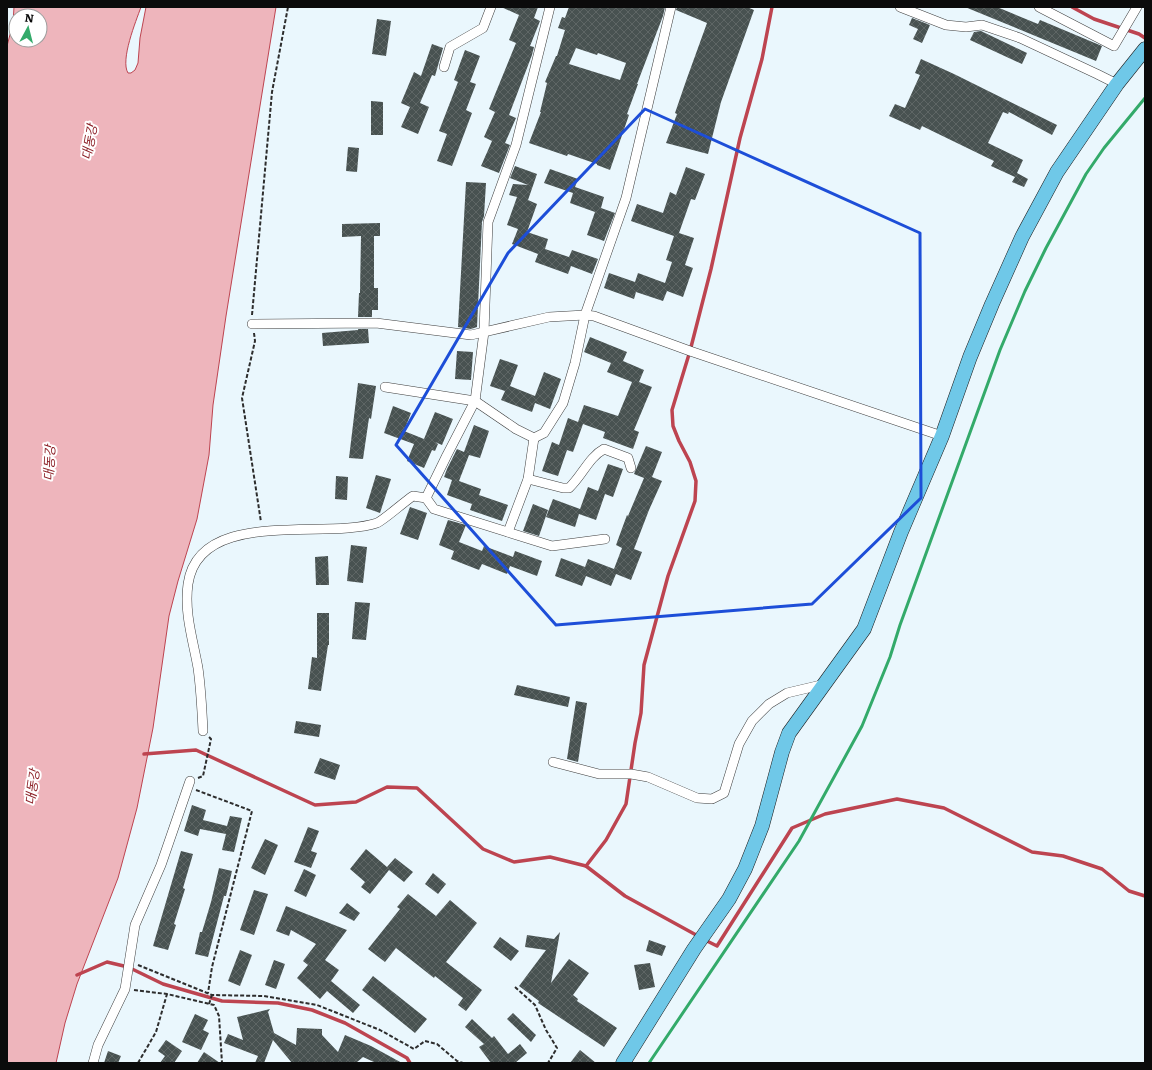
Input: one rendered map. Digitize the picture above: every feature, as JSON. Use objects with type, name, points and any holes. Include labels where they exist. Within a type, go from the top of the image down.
[{"type":"main road","points":[[623,1063],[694,949],[732,893],[745,868],[762,826],[782,752],[789,733],[864,628],[901,532],[942,436],[970,357],[1022,237],[1057,172],[1117,84],[1144,54]]},
{"type":"street","points":[[444,67],[450,47],[483,28],[491,7]]},
{"type":"street","points":[[426,498],[475,401],[484,332],[488,222],[516,145],[550,7]]},
{"type":"street","points":[[534,438],[544,433],[563,402],[575,362],[585,314],[626,198],[671,7]]},
{"type":"street","points":[[900,7],[946,25],[982,25],[1020,38],[1117,84]]},
{"type":"street","points":[[1039,7],[1114,46],[1137,7]]},
{"type":"street","points":[[252,324],[376,323],[471,335],[549,318],[585,314],[690,352],[942,436]]},
{"type":"street","points":[[385,387],[475,401],[516,429],[534,438]]},
{"type":"street","points":[[508,532],[528,479],[534,438]]},
{"type":"street","points":[[528,479],[562,488],[570,488],[576,482],[596,453],[604,449],[628,458],[631,468]]},
{"type":"street","points":[[203,731],[198,668],[190,631],[187,605],[190,577],[194,566],[204,551],[217,543],[251,532],[349,528],[378,522],[413,496],[426,498],[434,509],[552,546],[605,539]]},
{"type":"street","points":[[553,762],[600,774],[631,774],[648,777],[697,798],[712,799],[724,793],[739,744],[752,721],[769,704],[787,693],[825,684]]},
{"type":"street","points":[[93,1063],[98,1045],[125,989],[135,924],[161,865],[188,784]]},
{"type":"path","points":[[262,531],[242,398],[254,341],[252,309],[272,92],[288,7]]},
{"type":"path","points":[[203,776],[211,739]]},
{"type":"path","points":[[188,784],[252,811],[212,967],[208,993]]},
{"type":"path","points":[[129,961],[212,995],[264,996],[317,1005],[380,1030],[414,1049],[424,1041],[437,1044],[457,1061],[463,1063]]},
{"type":"path","points":[[515,987],[535,1005],[546,1030],[557,1048],[548,1063]]},
{"type":"path","points":[[125,989],[167,994],[214,1005],[219,1016],[222,1063]]},
{"type":"path","points":[[138,1063],[156,1032],[167,994]]},
{"type":"path","points":[[209,1004],[212,995]]},
{"type":"highlighted area","points":[[645,109],[920,233],[921,498],[812,604],[556,625],[396,445],[508,253]]},
{"type":"water","name":"대동강","points":[[14,7],[141,7],[127,50],[126,67],[128,73],[131,73],[135,70],[138,63],[140,38],[146,7],[276,7],[226,316],[213,405],[209,455],[197,519],[169,616],[153,728],[137,808],[118,878],[77,984],[65,1023],[56,1063],[7,1063],[8,42],[8,48],[48,48],[48,8]]},
{"type":"building","points":[[501,7],[538,7],[534,18],[540,21],[530,46],[534,47],[532,55],[509,115],[516,118],[505,143],[510,145],[499,173],[481,166],[492,141],[484,137],[495,112],[489,109],[516,43],[509,40],[519,15]]},
{"type":"building","points":[[569,7],[665,7],[637,84],[627,114],[629,115],[610,170],[568,154],[567,156],[529,143],[541,112],[547,83],[545,82],[557,56],[565,30],[558,28],[562,17],[565,18]],"holes":[[[576,48],[597,55],[598,53],[626,63],[620,80],[569,64]]]},
{"type":"building","points":[[677,7],[747,7],[754,10],[721,102],[708,154],[666,143],[707,23],[676,10]]},
{"type":"building","points":[[965,7],[997,7],[1038,24],[1040,20],[1102,46],[1096,61]]},
{"type":"building","points":[[912,18],[930,25],[922,43],[913,39],[918,29],[909,25]]},
{"type":"building","points":[[377,19],[391,21],[386,56],[372,54]]},
{"type":"building","points":[[981,31],[1027,53],[1022,64],[970,40],[974,32]]},
{"type":"building","points":[[432,44],[443,48],[435,76],[432,75],[420,103],[429,107],[418,134],[401,127],[410,107],[401,103],[414,72],[421,76]]},
{"type":"building","points":[[465,50],[480,56],[470,82],[476,84],[466,110],[472,113],[452,166],[437,161],[447,134],[439,131],[458,82],[454,80]]},
{"type":"building","points":[[921,59],[1057,125],[1052,135],[1009,112],[1008,114],[1003,112],[988,143],[1023,160],[1017,173],[1028,179],[1024,187],[1012,182],[1015,177],[991,166],[994,161],[922,126],[920,130],[889,116],[895,104],[905,108],[920,75],[915,73]]},
{"type":"building","points":[[371,101],[383,102],[383,135],[371,135]]},
{"type":"building","points":[[348,147],[359,148],[357,172],[346,171]]},
{"type":"building","points":[[515,166],[537,174],[528,200],[537,204],[527,232],[548,239],[545,249],[569,257],[572,250],[598,259],[592,274],[571,266],[568,274],[535,262],[538,254],[512,244],[518,229],[507,225],[517,197],[509,195],[513,184],[528,185],[510,178]]},
{"type":"building","points":[[686,167],[705,174],[695,200],[691,199],[679,233],[694,238],[685,265],[693,268],[683,297],[667,291],[663,301],[636,292],[634,299],[604,288],[609,273],[635,282],[638,273],[665,283],[672,262],[666,260],[674,236],[631,221],[637,204],[663,213],[670,192],[676,195]]},
{"type":"building","points":[[550,169],[578,179],[575,187],[604,197],[601,208],[615,213],[604,241],[587,235],[595,212],[570,203],[573,193],[544,183]]},
{"type":"building","points":[[466,182],[486,183],[484,216],[482,222],[477,327],[471,329],[458,327]]},
{"type":"building","points":[[380,223],[380,236],[374,236],[374,288],[378,288],[378,310],[372,310],[372,317],[358,317],[361,236],[342,237],[342,224]]},
{"type":"building","points":[[368,329],[369,343],[323,346],[322,333]]},
{"type":"building","points":[[590,337],[627,352],[623,361],[644,370],[639,382],[652,387],[634,430],[639,432],[633,449],[603,438],[605,432],[583,424],[573,452],[567,450],[558,476],[542,471],[552,442],[559,445],[568,418],[578,422],[584,405],[618,416],[632,382],[607,372],[611,363],[584,352]]},
{"type":"building","points":[[457,351],[473,352],[471,380],[455,379]]},
{"type":"building","points":[[500,359],[518,365],[510,386],[535,396],[544,372],[561,379],[550,409],[535,403],[532,412],[501,400],[505,391],[490,386]]},
{"type":"building","points":[[358,383],[376,386],[371,419],[369,418],[363,459],[349,458]]},
{"type":"building","points":[[393,406],[411,413],[404,431],[424,439],[435,412],[453,419],[442,445],[435,442],[438,444],[435,451],[432,450],[424,468],[407,461],[414,444],[384,433]]},
{"type":"building","points":[[474,425],[489,431],[480,458],[469,455],[459,481],[481,489],[479,495],[508,505],[502,521],[470,510],[472,504],[447,495],[452,480],[444,477],[447,469],[457,449],[464,452]]},
{"type":"building","points":[[646,446],[662,452],[652,477],[662,481],[634,549],[642,552],[631,580],[616,574],[611,586],[586,576],[582,586],[555,576],[561,558],[585,567],[588,559],[614,569],[622,548],[616,545],[627,515],[628,516],[644,478],[634,474]]},
{"type":"building","points":[[608,464],[623,469],[613,497],[605,494],[596,520],[579,514],[575,527],[546,517],[553,499],[580,509],[588,487],[598,491]]},
{"type":"building","points":[[376,475],[391,479],[380,513],[366,508]]},
{"type":"building","points":[[336,476],[348,477],[347,500],[335,499]]},
{"type":"building","points":[[533,504],[548,510],[539,536],[523,531]]},
{"type":"building","points":[[410,507],[427,513],[418,540],[400,534]]},
{"type":"building","points":[[448,520],[466,525],[459,542],[482,551],[484,546],[513,557],[515,551],[542,561],[537,576],[510,566],[507,574],[482,564],[479,570],[451,559],[454,551],[439,545]]},
{"type":"building","points":[[351,545],[367,547],[363,583],[347,581]]},
{"type":"building","points":[[328,556],[329,585],[316,585],[315,557]]},
{"type":"building","points":[[355,602],[370,603],[366,640],[352,639]]},
{"type":"building","points":[[317,613],[329,613],[329,645],[321,691],[308,689],[312,657],[317,658]]},
{"type":"building","points":[[517,685],[570,697],[568,707],[514,695]]},
{"type":"building","points":[[576,701],[587,703],[578,762],[567,759]]},
{"type":"building","points":[[296,721],[321,725],[319,737],[294,733]]},
{"type":"building","points":[[320,758],[340,765],[335,780],[314,773]]},
{"type":"building","points":[[192,805],[206,810],[203,820],[227,826],[230,816],[242,818],[234,852],[222,850],[226,834],[200,829],[198,836],[184,831]]},
{"type":"building","points":[[308,827],[319,831],[311,851],[317,853],[311,868],[294,862]]},
{"type":"building","points":[[265,839],[278,845],[265,875],[251,868]]},
{"type":"building","points":[[366,849],[387,867],[395,858],[413,872],[404,882],[389,870],[370,894],[361,887],[365,882],[350,869]]},
{"type":"building","points":[[181,851],[193,854],[183,888],[185,889],[174,924],[176,925],[168,950],[153,946]]},
{"type":"building","points":[[219,868],[232,871],[208,957],[195,954],[200,932],[202,932],[211,902]]},
{"type":"building","points":[[304,869],[316,875],[306,897],[294,891]]},
{"type":"building","points":[[433,873],[446,884],[438,894],[425,884]]},
{"type":"building","points":[[254,890],[268,894],[254,935],[240,930]]},
{"type":"building","points":[[408,894],[436,916],[450,900],[477,923],[446,962],[482,990],[466,1011],[458,1005],[463,998],[435,976],[434,978],[396,948],[385,962],[368,949],[400,909],[397,907]]},
{"type":"building","points":[[347,903],[360,913],[354,921],[339,913]]},
{"type":"building","points":[[286,906],[347,930],[325,960],[339,970],[331,981],[360,1005],[353,1013],[327,991],[320,999],[297,978],[308,965],[303,961],[316,944],[291,930],[289,936],[276,931]]},
{"type":"building","points":[[560,932],[551,983],[569,959],[589,973],[573,995],[578,999],[577,1001],[617,1028],[604,1047],[538,1003],[539,1001],[519,986],[546,950],[525,947],[527,935],[554,939]]},
{"type":"building","points":[[500,937],[519,951],[511,961],[493,947]]},
{"type":"building","points":[[649,940],[666,946],[662,956],[646,951]]},
{"type":"building","points":[[240,950],[252,955],[240,986],[228,981]]},
{"type":"building","points":[[274,960],[285,964],[276,989],[265,985]]},
{"type":"building","points":[[650,963],[655,987],[639,990],[634,965]]},
{"type":"building","points":[[373,976],[427,1019],[415,1033],[362,990]]},
{"type":"building","points":[[270,1009],[268,1012],[274,1033],[296,1045],[297,1028],[322,1029],[322,1035],[338,1052],[345,1035],[371,1046],[402,1063],[376,1063],[363,1057],[356,1063],[292,1063],[273,1040],[264,1063],[255,1063],[258,1056],[224,1043],[228,1034],[243,1040],[237,1017]]},
{"type":"building","points":[[513,1013],[536,1035],[531,1042],[507,1019]]},
{"type":"building","points":[[195,1014],[208,1020],[203,1030],[209,1033],[201,1050],[182,1042]]},
{"type":"building","points":[[472,1019],[492,1038],[494,1036],[508,1054],[520,1044],[527,1053],[515,1063],[491,1063],[479,1047],[484,1044],[465,1027]]},
{"type":"building","points":[[166,1040],[182,1051],[174,1063],[160,1063],[165,1056],[158,1051]]},
{"type":"building","points":[[580,1050],[596,1063],[570,1063]]},
{"type":"building","points":[[108,1051],[121,1056],[118,1063],[104,1063]]},
{"type":"building","points":[[204,1052],[220,1063],[197,1063]]},
{"type":"waterway","points":[[586,866],[606,840],[626,804],[641,713],[644,665],[668,576],[695,501],[696,481],[690,462],[673,426],[672,410],[690,351],[711,269],[740,138],[762,59],[772,7]]},
{"type":"waterway","points":[[1072,7],[1094,19],[1139,34],[1145,38]]},
{"type":"waterway","points":[[144,754],[196,750],[315,805],[356,802],[387,787],[417,788],[483,849],[514,862],[550,857],[586,866],[625,896],[698,936]]},
{"type":"waterway","points":[[705,940],[717,946],[792,828],[825,814],[897,799],[944,808],[1032,852],[1063,856],[1102,869],[1129,891],[1145,896]]},
{"type":"waterway","points":[[77,975],[107,962],[128,967],[163,984],[222,1001],[278,1003],[312,1010],[345,1023],[407,1058],[410,1063]]},
{"type":"railway","points":[[649,1063],[799,841],[862,726],[890,657],[900,625],[1000,350],[1025,291],[1046,248],[1086,174],[1104,148],[1145,98]]}]
